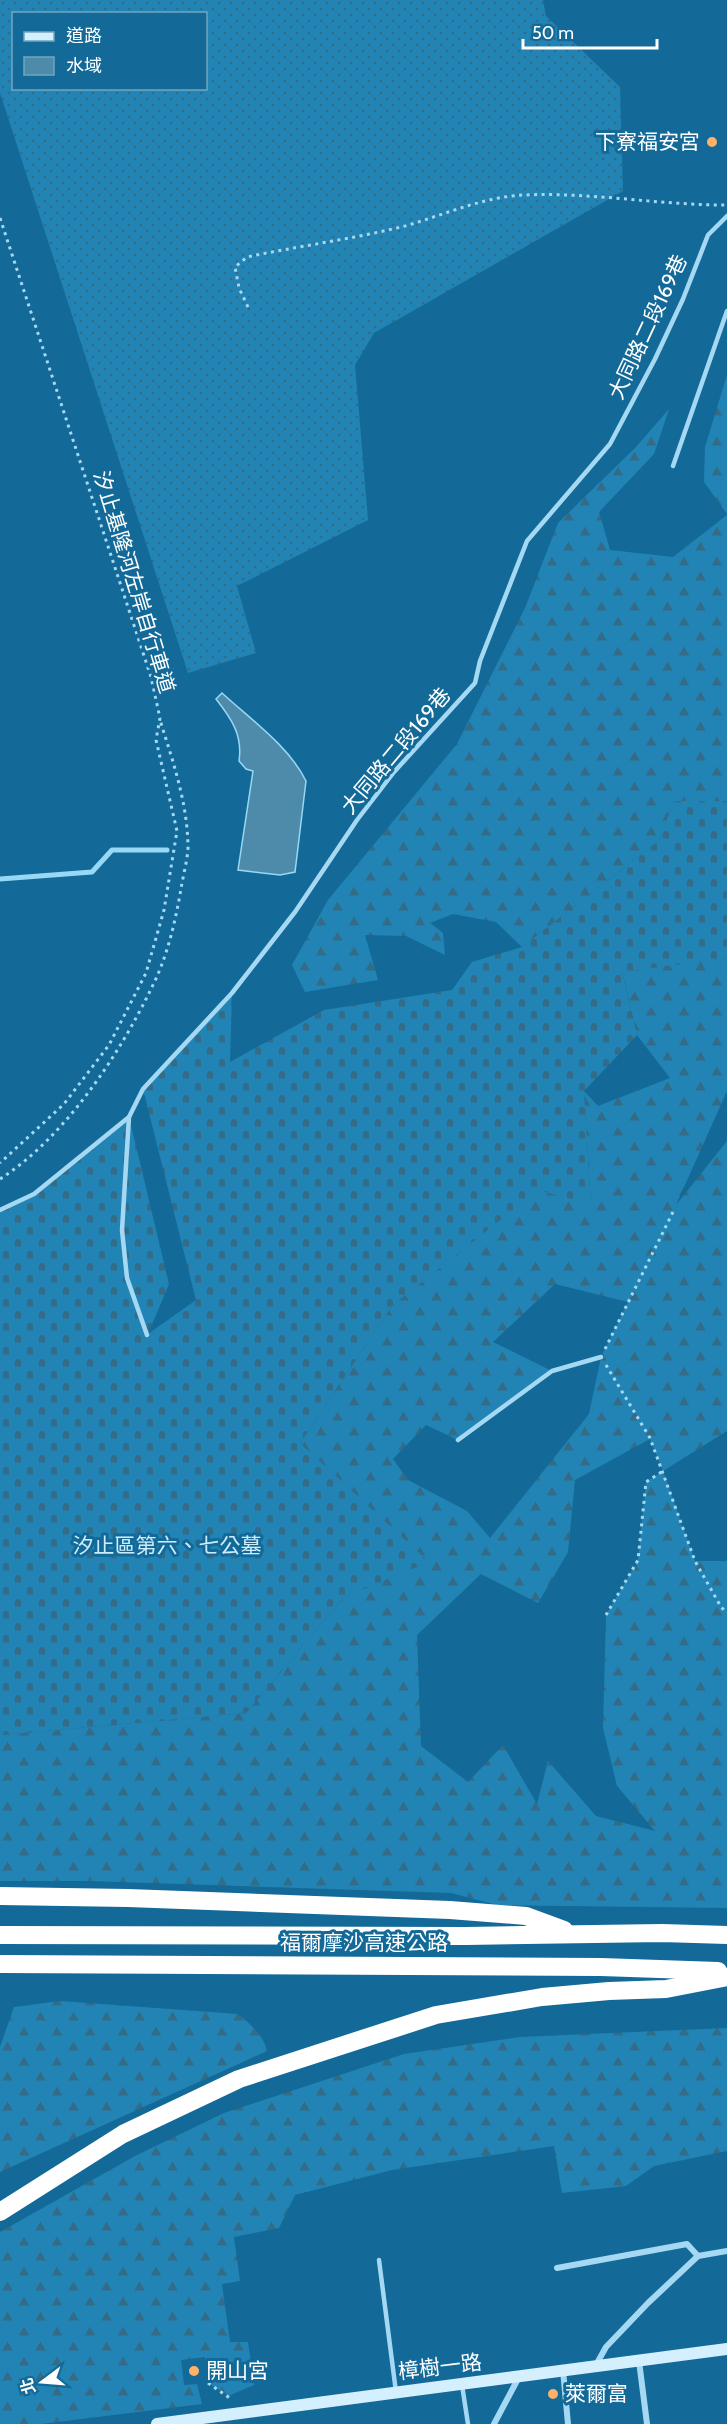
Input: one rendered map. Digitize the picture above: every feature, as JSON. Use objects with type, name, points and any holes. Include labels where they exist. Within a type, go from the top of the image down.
[{"type":"highway","points":[[0,1896],[128,1898],[450,1910],[526,1916],[577,1934]]},
{"type":"highway","name":"福爾摩沙高速公路","points":[[0,1935],[662,1933],[727,1935]]},
{"type":"highway","name":"福爾摩沙高速公路","points":[[0,1964],[601,1967],[727,1972]]},
{"type":"highway","points":[[0,2212],[123,2134],[239,2079],[392,2029],[436,2015],[542,1997],[666,1989],[727,1977]]},
{"type":"street","points":[[557,2268],[687,2244],[698,2256]]},
{"type":"street","points":[[596,2366],[606,2348],[648,2303],[698,2256],[727,2251]]},
{"type":"street","name":"樟樹一路","points":[[157,2424],[727,2349]]},
{"type":"street","points":[[639,2361],[647,2424]]},
{"type":"street","points":[[562,2370],[568,2424]]},
{"type":"street","points":[[494,2424],[520,2377]]},
{"type":"lane","name":"大同路二段169巷","points":[[147,1335],[127,1278],[122,1230],[129,1117],[143,1089],[232,993],[295,912],[357,820],[394,772],[475,683],[480,661],[528,540],[610,444],[655,359],[683,299],[708,235],[727,216]]},
{"type":"lane","points":[[673,466],[727,311]]},
{"type":"lane","points":[[0,1210],[34,1194],[129,1117]]},
{"type":"lane","points":[[458,1440],[552,1371],[601,1357]]},
{"type":"lane","points":[[379,2260],[396,2392]]},
{"type":"lane","points":[[462,2384],[468,2424]]},
{"type":"path","points":[[248,307],[239,288],[235,267],[247,257],[405,226],[458,207],[522,195],[584,195],[684,205],[727,205]]},
{"type":"path","name":"汐止基隆河左岸自行車道","points":[[0,218],[151,677],[160,718],[156,740],[177,831],[164,910],[146,973],[108,1045],[64,1104],[0,1163]]},
{"type":"path","points":[[151,677],[174,670]]},
{"type":"path","points":[[0,1179],[22,1164],[72,1112],[114,1054],[152,988],[174,927],[188,850],[184,800],[160,718]]},
{"type":"path","points":[[675,1208],[601,1357],[650,1438],[695,1561],[721,1607],[727,1613]]},
{"type":"path","points":[[606,1615],[638,1560],[646,1482],[663,1471]]},
{"type":"path","points":[[208,2383],[246,2412]]},
{"type":"green space","points":[[0,0],[543,0],[546,16],[620,87],[623,191],[374,333],[355,365],[368,520],[237,586],[256,653],[188,673],[0,93]]},
{"type":"green space","points":[[727,375],[727,514],[704,482],[705,447]]},
{"type":"green space","points":[[669,409],[654,454],[599,512],[610,550],[673,557],[727,515],[727,801],[673,801],[660,840],[522,947],[496,922],[453,914],[430,923],[443,933],[445,955],[406,936],[365,935],[378,980],[305,992],[292,965],[328,900],[457,744],[525,608],[558,523],[636,447]]},
{"type":"green space","name":"汐止區第六、七公墓","points":[[673,801],[727,801],[727,958],[622,972],[637,1035],[584,1091],[591,1205],[538,1190],[392,1306],[300,1443],[429,1562],[344,1597],[246,1713],[0,1735],[0,1210],[34,1194],[129,1117],[169,1284],[148,1334],[196,1300],[143,1089],[232,993],[230,1062],[324,1010],[452,990],[472,962],[522,947],[660,840]]},
{"type":"green space","points":[[727,958],[727,1091],[676,1205],[727,1141],[727,1431],[663,1471],[695,1561],[727,1561],[727,1908],[497,1905],[451,1893],[91,1881],[0,1881],[0,1735],[246,1713],[344,1597],[428,1562],[300,1443],[392,1306],[538,1189],[591,1204],[584,1091],[598,1106],[670,1078],[637,1035],[622,971]],"holes":[[[555,1284],[628,1302],[601,1357],[589,1414],[490,1538],[467,1511],[408,1480],[393,1459],[426,1425],[458,1440],[552,1371],[493,1342]],[[650,1439],[663,1471],[646,1482],[638,1560],[606,1615],[603,1728],[617,1786],[655,1831],[596,1816],[548,1761],[537,1804],[503,1745],[468,1782],[421,1746],[417,1635],[481,1574],[538,1603],[568,1552],[575,1480]]]},
{"type":"green space","points":[[60,2001],[238,2014],[252,2026],[267,2051],[0,2172],[0,2047],[14,2007]]},
{"type":"green space","points":[[727,2028],[727,2151],[654,2166],[626,2186],[562,2193],[554,2146],[392,2170],[295,2195],[279,2228],[234,2237],[240,2281],[222,2284],[230,2342],[248,2342],[254,2385],[228,2396],[208,2383],[205,2357],[181,2360],[184,2385],[197,2384],[202,2404],[41,2424],[0,2424],[0,2232],[135,2156],[224,2113],[404,2054],[520,2037]]},
{"type":"water","points":[[222,693],[290,756],[306,781],[295,872],[280,875],[238,870],[253,771],[246,769],[239,761],[239,743],[235,727],[216,699]]},
{"type":"waterway","points":[[0,879],[92,872],[112,850],[167,850]]},
{"type":"place","name":"下寮福安宮","points":[[712,142]]},
{"type":"place","name":"開山宮","points":[[194,2371]]},
{"type":"place","name":"萊爾富","points":[[553,2394]]}]
